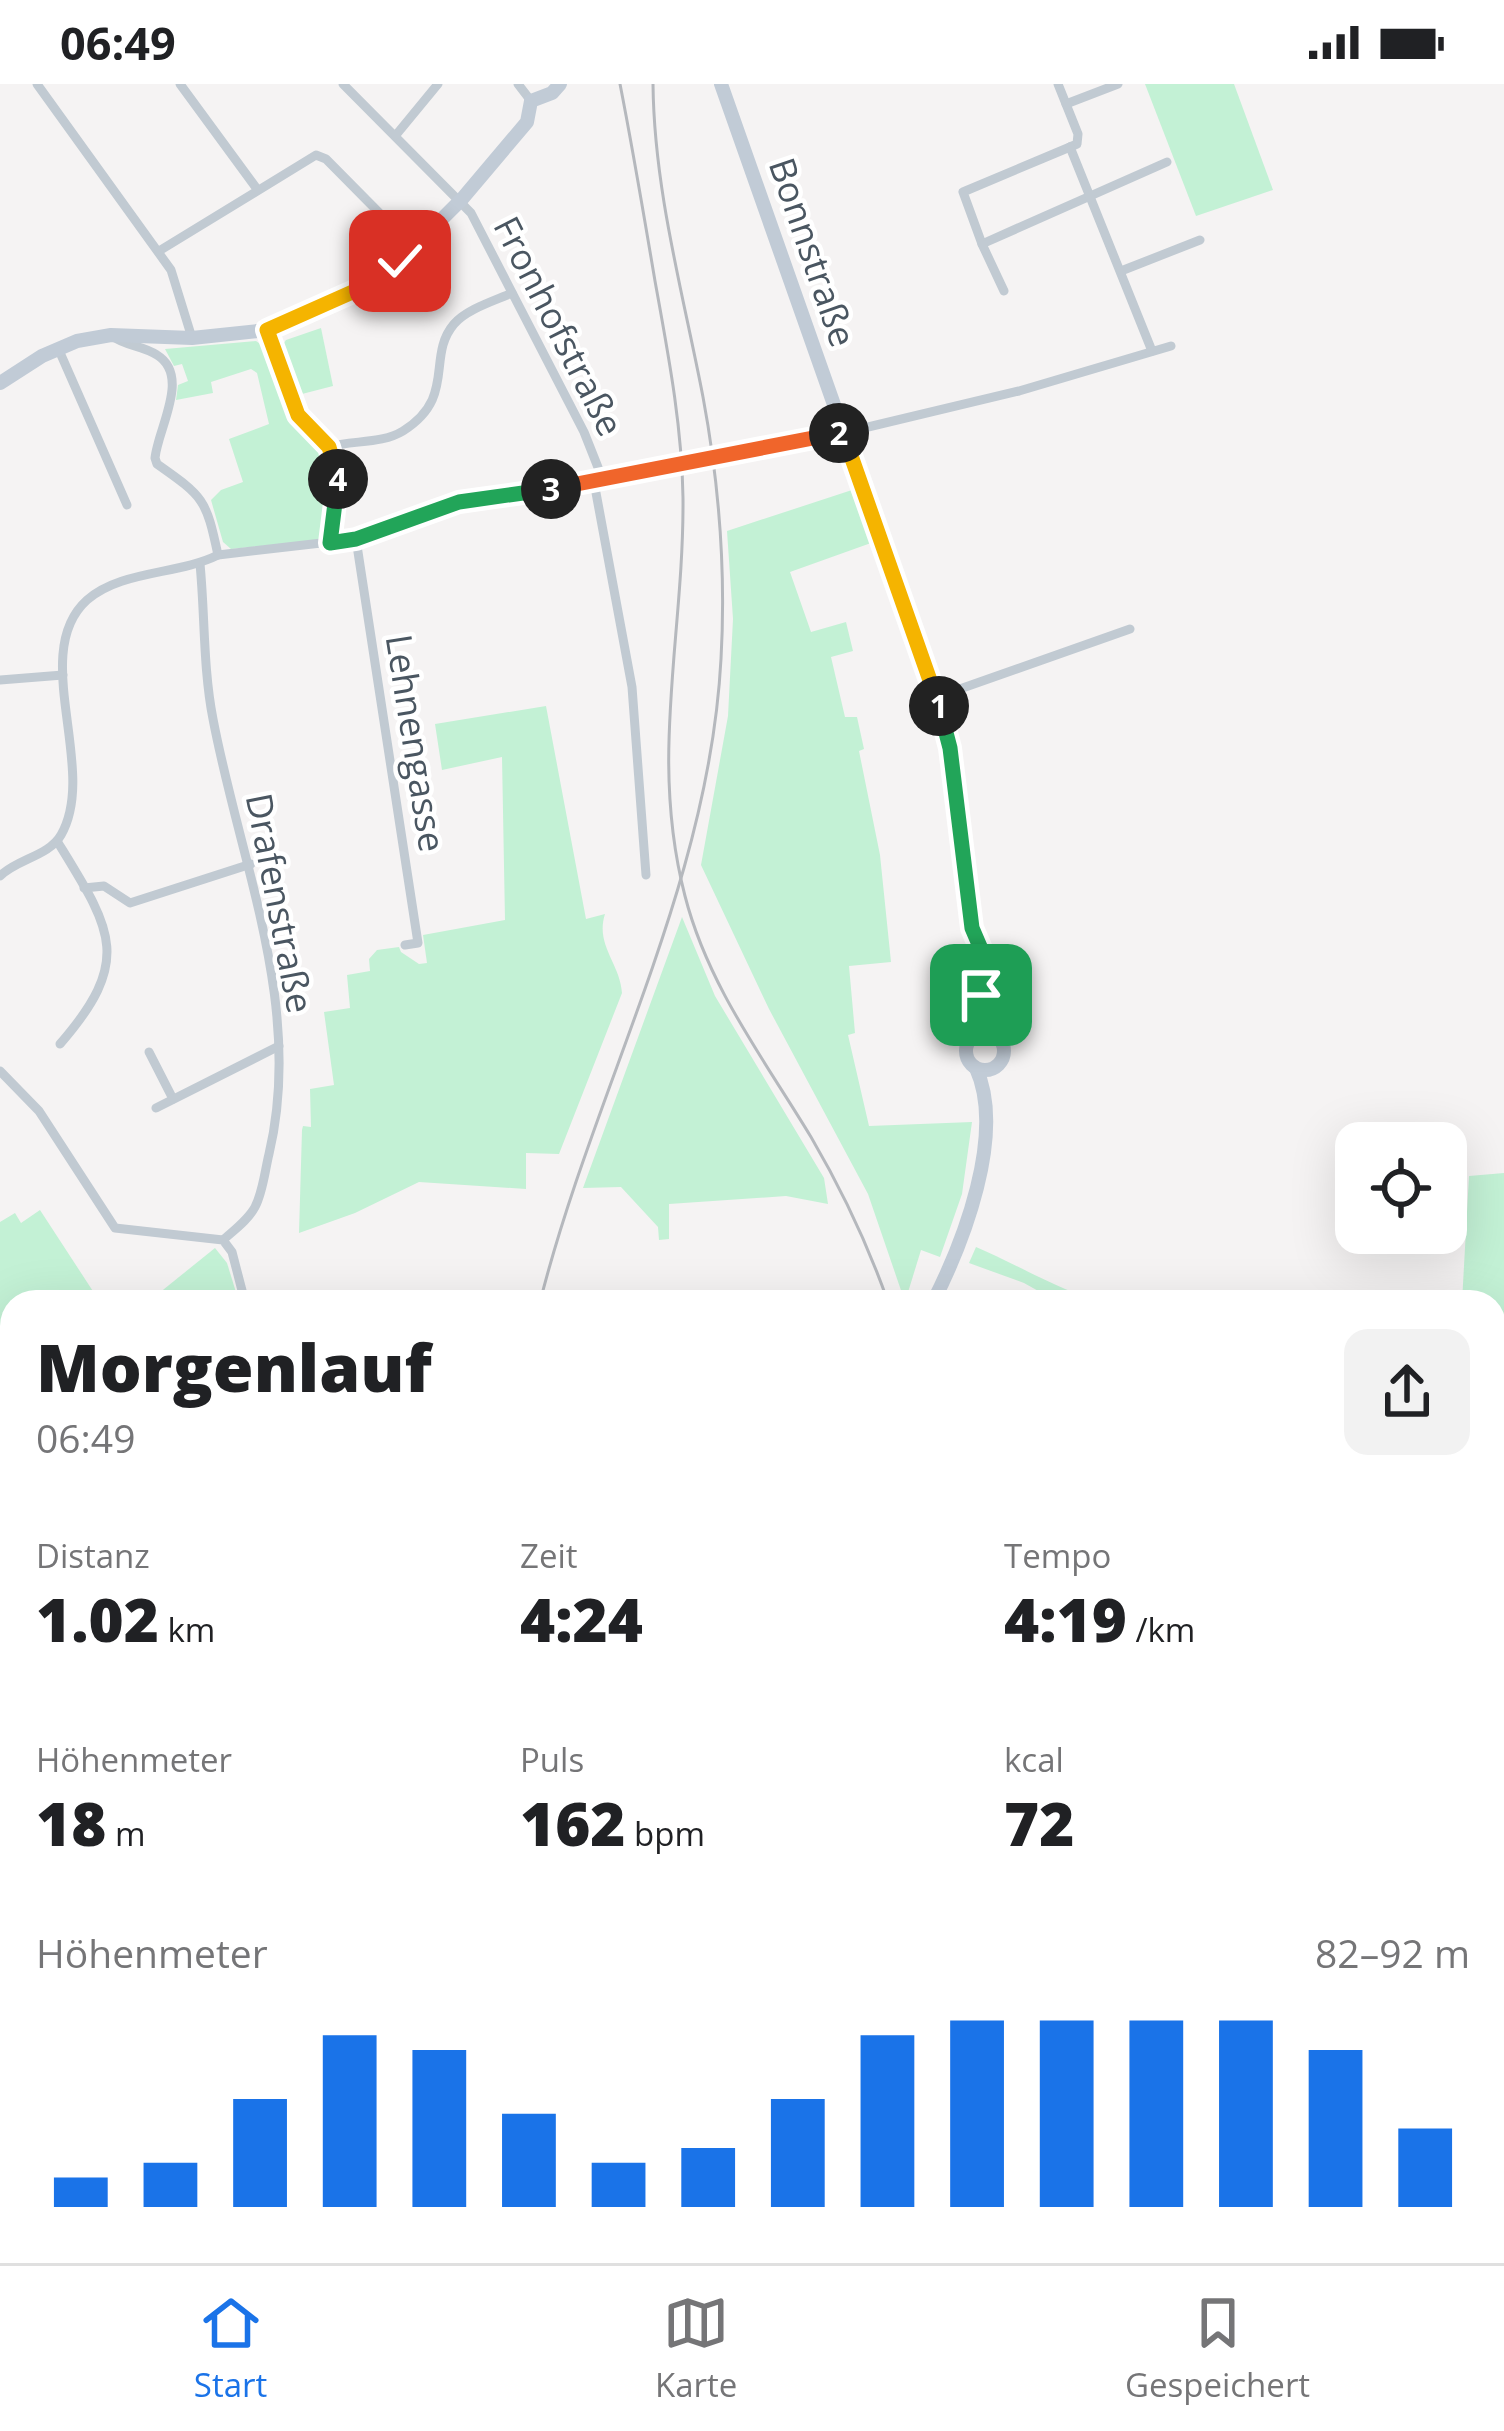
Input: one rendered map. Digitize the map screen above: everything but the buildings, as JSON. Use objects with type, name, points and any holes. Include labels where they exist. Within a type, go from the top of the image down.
[{"type":"main road","points":[[0,383],[58,348],[111,335],[192,338],[267,330],[357,290],[414,248],[462,200],[527,122],[531,101],[552,93],[560,84]]},
{"type":"main road","name":"Bonnstraße","points":[[721,84],[937,697],[950,748],[972,928],[981,949],[981,995],[972,1036]]},
{"type":"main road","name":"Bonnstraße","points":[[981,995],[992,1033]]},
{"type":"main road","points":[[938,1290],[974,1199],[982,1144],[983,1094],[976,1068],[965,1052],[972,1036],[992,1033],[1004,1046],[1003,1058],[983,1094]]},
{"type":"main road","points":[[976,1068],[995,1067]]},
{"type":"street","points":[[38,84],[171,270],[192,338]]},
{"type":"street","points":[[180,84],[257,189]]},
{"type":"street","name":"Fronhofstraße","points":[[344,84],[462,200],[584,432],[598,481],[632,687],[646,875]]},
{"type":"street","points":[[396,135],[438,84]]},
{"type":"street","points":[[518,84],[531,101]]},
{"type":"street","points":[[1004,291],[963,192],[1077,144],[1078,134],[1058,84]]},
{"type":"street","points":[[1066,104],[1118,84]]},
{"type":"street","points":[[1070,147],[1152,351]]},
{"type":"street","points":[[159,251],[320,155],[414,248]]},
{"type":"street","points":[[982,244],[1167,162]]},
{"type":"street","points":[[1121,271],[1200,240]]},
{"type":"street","points":[[329,447],[391,437],[414,422],[436,394],[452,326],[512,293]]},
{"type":"street","points":[[267,330],[298,415],[329,447],[338,472],[330,543]]},
{"type":"street","points":[[111,335],[161,356],[168,365],[171,398],[155,458],[199,494],[210,517],[218,555]]},
{"type":"street","points":[[0,876],[57,842],[67,818],[72,769],[63,675],[71,621],[90,598],[125,582],[200,564],[218,555],[356,539],[459,502],[598,481],[843,433],[1018,391],[1172,346]]},
{"type":"street","points":[[58,348],[127,506]]},
{"type":"street","name":"Lehnengasse","points":[[356,539],[416,923],[418,943],[405,944]]},
{"type":"street","name":"Drafenstraße","points":[[200,564],[210,701],[251,864],[279,1046],[280,1099],[258,1199],[223,1240]]},
{"type":"street","points":[[937,697],[1130,629]]},
{"type":"street","points":[[0,680],[63,675]]},
{"type":"street","points":[[57,842],[104,928],[109,947],[107,974],[94,1000],[60,1043]]},
{"type":"street","points":[[84,888],[104,886],[130,904],[251,864]]},
{"type":"street","points":[[156,1108],[279,1046]]},
{"type":"street","points":[[149,1052],[173,1099]]},
{"type":"street","points":[[0,1071],[39,1111],[115,1228],[223,1240],[232,1252],[242,1290]]},
{"type":"green space","points":[[1145,84],[1234,84],[1273,190],[1196,216]]},
{"type":"green space","points":[[321,328],[333,386],[302,394],[282,346],[286,340]]},
{"type":"green space","points":[[256,341],[276,364],[298,422],[333,466],[334,500],[322,540],[231,549],[223,542],[211,500],[221,490],[243,482],[229,439],[269,424],[257,373],[251,369],[211,382],[213,393],[176,400],[178,385],[188,381],[182,364],[174,366],[165,349]]},
{"type":"green space","points":[[852,490],[871,543],[790,572],[811,632],[846,622],[853,651],[831,657],[845,717],[857,717],[864,749],[859,751],[880,855],[891,962],[849,966],[855,1033],[848,1035],[869,1126],[972,1122],[962,1194],[940,1257],[921,1250],[909,1290],[901,1290],[868,1194],[769,1009],[701,865],[728,716],[733,619],[727,531]]},
{"type":"green space","points":[[546,706],[586,919],[605,914],[605,945],[622,993],[559,1154],[526,1153],[526,1189],[419,1182],[299,1233],[302,1130],[311,1127],[310,1089],[334,1085],[324,1012],[350,1008],[347,975],[370,971],[369,959],[377,950],[399,947],[419,964],[427,963],[423,935],[505,920],[502,757],[442,770],[435,724]]},
{"type":"green space","points":[[682,917],[715,996],[824,1178],[828,1204],[786,1196],[669,1204],[669,1239],[659,1240],[658,1227],[621,1187],[583,1188]]},
{"type":"green space","points":[[1504,1173],[1504,1290],[1463,1290],[1469,1176]]},
{"type":"green space","points":[[40,1210],[92,1290],[0,1290],[0,1222],[15,1213],[21,1223]]},
{"type":"green space","points":[[976,1247],[1069,1290],[1037,1290],[969,1263]]},
{"type":"green space","points":[[215,1248],[227,1263],[235,1290],[163,1290]]},
{"type":"railway","points":[[620,84],[680,443],[682,549],[669,746],[675,845],[685,896],[723,991],[833,1177],[883,1290]]},
{"type":"railway","points":[[543,1290],[673,905],[712,743],[721,659],[722,560],[713,462],[664,202],[653,84]]},
{"type":"route","points":[[400,261],[357,290],[267,330],[298,415],[329,447],[336,463],[338,486],[330,543],[398,526],[459,502],[594,482],[843,433],[937,697],[950,748],[965,887],[981,949],[981,995]]}]
